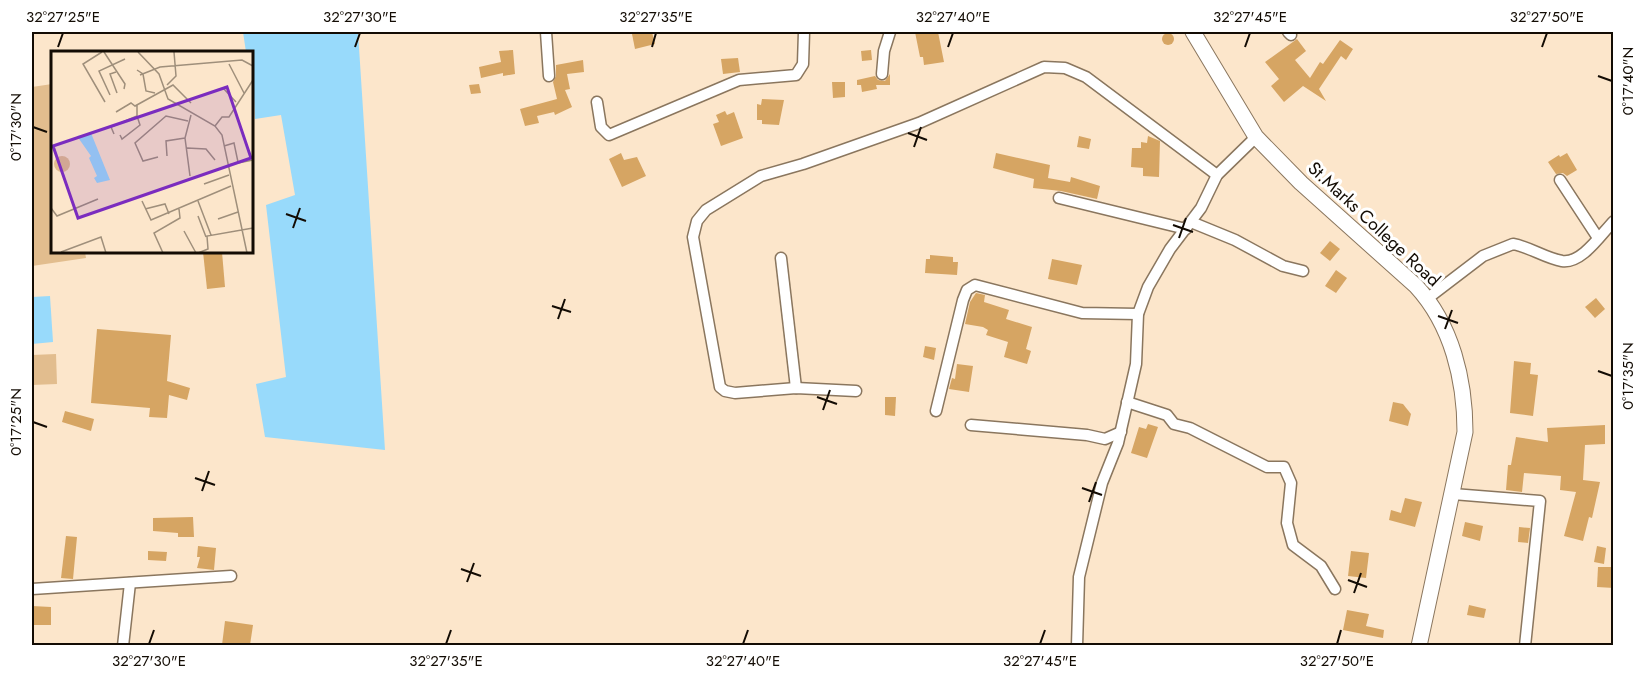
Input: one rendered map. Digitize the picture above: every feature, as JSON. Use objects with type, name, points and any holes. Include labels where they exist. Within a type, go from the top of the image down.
[{"type":"main road","name":"St.Marks College Road","points":[[1193,32],[1256,137],[1300,183],[1390,261],[1428,298],[1452,346],[1465,400],[1465,432],[1419,645]]},
{"type":"street","points":[[546,32],[549,76]]},
{"type":"street","points":[[597,102],[601,127],[609,135],[739,80],[796,75],[803,64],[804,32]]},
{"type":"street","points":[[882,74],[884,51],[890,32]]},
{"type":"street","points":[[856,391],[796,388],[735,393],[725,392],[720,387],[693,237],[697,221],[706,210],[761,176],[804,165],[919,123],[1044,67],[1065,68],[1086,77],[1217,175]]},
{"type":"street","points":[[1077,645],[1079,577],[1102,483],[1120,432],[1136,364],[1138,314],[1148,287],[1170,249],[1189,225],[1217,175],[1256,137]]},
{"type":"street","points":[[1560,180],[1598,238]]},
{"type":"street","points":[[1059,198],[1189,225],[1235,240],[1283,266],[1303,271]]},
{"type":"street","points":[[1428,298],[1483,256],[1513,244],[1563,261],[1582,254],[1614,221]]},
{"type":"street","points":[[782,258],[796,388]]},
{"type":"street","points":[[936,411],[963,300],[967,290],[975,285],[1082,313],[1138,314]]},
{"type":"street","points":[[1127,402],[1167,415],[1174,424],[1190,428],[1267,467],[1284,467],[1291,483],[1287,523],[1293,545],[1321,566],[1335,589]]},
{"type":"street","points":[[971,425],[1087,435],[1106,439],[1120,432]]},
{"type":"street","points":[[1453,494],[1540,501],[1525,645]]},
{"type":"street","points":[[32,589],[231,576]]},
{"type":"street","points":[[123,645],[130,583]]},
{"type":"shaded area","points":[[51,84],[51,254],[85,254],[86,258],[32,266],[32,87]]},
{"type":"shaded area","points":[[56,354],[57,384],[32,385],[32,355]]},
{"type":"water","points":[[243,32],[358,32],[385,450],[265,437],[256,384],[286,377],[266,205],[295,195],[281,115],[255,119],[254,51],[246,51]]},
{"type":"water","points":[[50,296],[53,342],[32,344],[32,297]]},
{"type":"building","points":[[652,32],[655,44],[635,49],[632,34]]},
{"type":"building","points":[[915,32],[938,32],[944,62],[924,65]]},
{"type":"building","points":[[1170,33],[1174,39],[1170,45],[1166,45],[1162,37]]},
{"type":"building","points":[[1297,39],[1306,51],[1295,60],[1310,78],[1320,62],[1323,64],[1340,40],[1353,49],[1346,60],[1341,56],[1319,89],[1326,101],[1303,86],[1284,102],[1271,86],[1279,79],[1265,62]]},
{"type":"building","points":[[513,50],[515,74],[503,76],[503,73],[481,78],[479,67],[501,62],[499,51]]},
{"type":"building","points":[[871,50],[872,60],[862,61],[861,51]]},
{"type":"building","points":[[738,58],[740,72],[723,74],[721,59]]},
{"type":"building","points":[[583,60],[584,72],[567,74],[570,89],[565,90],[572,107],[555,115],[554,112],[537,116],[539,123],[525,126],[520,109],[557,99],[553,82],[556,76],[556,65]]},
{"type":"building","points":[[890,74],[890,85],[876,85],[877,89],[862,92],[861,85],[857,85],[857,80],[875,76],[878,80],[885,81]]},
{"type":"building","points":[[832,82],[845,82],[845,97],[833,98]]},
{"type":"building","points":[[479,84],[481,93],[471,94],[469,85]]},
{"type":"building","points":[[762,99],[784,100],[779,125],[762,124],[762,120],[757,120],[757,104],[761,105]]},
{"type":"building","points":[[725,111],[727,115],[734,112],[743,138],[721,146],[713,124],[719,122],[716,115]]},
{"type":"building","points":[[1079,136],[1091,139],[1089,149],[1077,147]]},
{"type":"building","points":[[1148,136],[1160,141],[1159,177],[1143,176],[1143,168],[1131,167],[1132,148],[1141,148],[1141,142],[1147,143]]},
{"type":"building","points":[[621,153],[624,160],[637,157],[646,176],[622,187],[609,159]]},
{"type":"building","points":[[996,153],[1050,165],[1048,178],[1070,182],[1071,177],[1100,186],[1097,199],[1033,188],[1034,179],[993,168]]},
{"type":"building","points":[[1567,153],[1577,170],[1567,176],[1563,173],[1556,174],[1548,162]]},
{"type":"building","points":[[1330,241],[1340,249],[1330,261],[1320,253]]},
{"type":"building","points":[[203,254],[222,254],[225,287],[207,289]]},
{"type":"building","points":[[930,255],[953,257],[953,262],[958,262],[957,275],[925,273],[926,259],[930,259]]},
{"type":"building","points":[[1052,259],[1082,265],[1077,285],[1048,279]]},
{"type":"building","points":[[1336,270],[1347,278],[1336,293],[1325,286]]},
{"type":"building","points":[[976,293],[985,295],[984,302],[1009,310],[1006,319],[1032,327],[1026,349],[1031,351],[1027,364],[1004,357],[1008,342],[986,335],[988,330],[983,327],[965,324],[970,302]]},
{"type":"building","points":[[1596,298],[1605,309],[1595,318],[1585,307]]},
{"type":"building","points":[[97,329],[171,335],[167,381],[190,388],[187,400],[169,395],[167,418],[149,417],[150,408],[91,403]]},
{"type":"building","points":[[925,346],[936,348],[934,360],[923,357]]},
{"type":"building","points":[[1514,361],[1531,363],[1530,374],[1538,375],[1533,416],[1510,413]]},
{"type":"building","points":[[957,364],[973,366],[969,392],[949,389],[952,378],[955,379]]},
{"type":"building","points":[[885,397],[896,397],[895,416],[885,415]]},
{"type":"building","points":[[1393,402],[1403,404],[1411,414],[1408,426],[1389,421]]},
{"type":"building","points":[[65,411],[94,419],[91,431],[62,422]]},
{"type":"building","points":[[1148,424],[1158,427],[1147,458],[1131,453],[1139,427],[1146,429]]},
{"type":"building","points":[[1605,425],[1605,444],[1585,445],[1583,480],[1600,482],[1592,518],[1589,517],[1583,541],[1564,536],[1576,492],[1560,490],[1561,476],[1524,473],[1522,492],[1506,490],[1508,465],[1511,465],[1516,437],[1548,442],[1547,428]]},
{"type":"building","points":[[1405,498],[1422,502],[1415,527],[1389,520],[1391,510],[1401,513]]},
{"type":"building","points":[[193,517],[194,537],[178,537],[178,533],[153,531],[153,518]]},
{"type":"building","points":[[1465,522],[1483,526],[1480,541],[1462,536]]},
{"type":"building","points":[[1519,527],[1530,528],[1528,543],[1518,542]]},
{"type":"building","points":[[66,536],[77,537],[73,579],[61,578]]},
{"type":"building","points":[[198,546],[216,548],[214,570],[197,568],[200,557],[197,557]]},
{"type":"building","points":[[1597,546],[1606,548],[1604,564],[1594,562]]},
{"type":"building","points":[[148,551],[167,552],[166,561],[148,560]]},
{"type":"building","points":[[1351,551],[1369,553],[1366,578],[1348,576]]},
{"type":"building","points":[[1598,567],[1614,567],[1614,588],[1597,587]]},
{"type":"building","points":[[1469,605],[1486,609],[1484,618],[1467,615]]},
{"type":"building","points":[[32,606],[51,607],[51,625],[32,625]]},
{"type":"building","points":[[1347,610],[1369,614],[1366,626],[1384,630],[1383,638],[1343,630]]},
{"type":"building","points":[[225,621],[253,625],[250,645],[222,645]]}]
